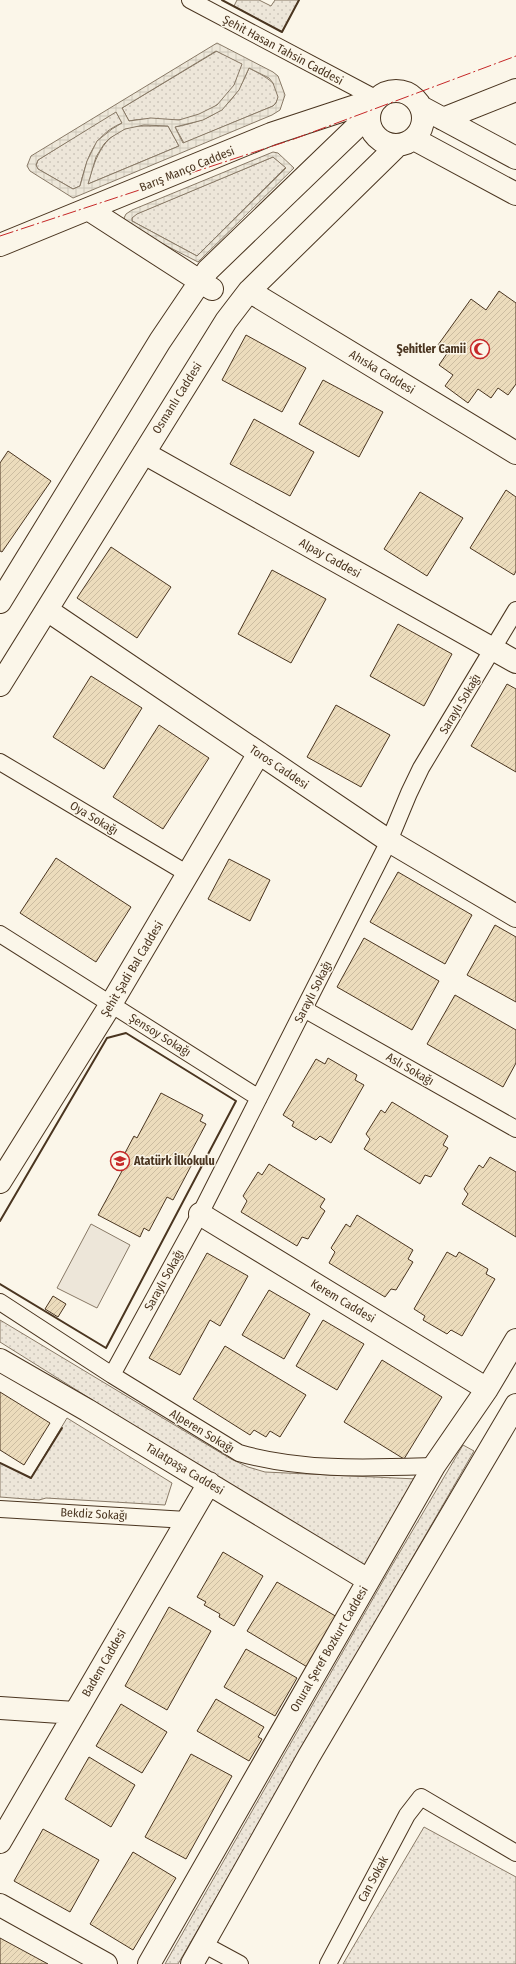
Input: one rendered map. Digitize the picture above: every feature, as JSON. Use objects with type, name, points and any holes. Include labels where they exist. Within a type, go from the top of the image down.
[{"type":"street","name":"Şehit Hasan Tahsin Caddesi","points":[[190,0],[373,107]]},
{"type":"street","points":[[443,119],[516,90]]},
{"type":"street","points":[[3,589],[160,341],[206,285],[215,262],[373,107],[384,94],[401,92],[409,94],[421,107],[516,158]]},
{"type":"street","points":[[373,107],[370,124],[379,140],[388,144],[405,143],[516,194]]},
{"type":"street","name":"Barış Manço Caddesi","points":[[0,245],[271,134],[373,107]]},
{"type":"street","points":[[405,143],[420,132],[423,124],[421,107]]},
{"type":"street","name":"Osmanlı Caddesi","points":[[0,685],[211,344],[249,291],[405,143]]},
{"type":"street","points":[[88,209],[206,285],[223,298],[230,300],[244,296],[249,291],[253,277],[248,263],[242,259],[228,256],[215,262]]},
{"type":"street","name":"Ahıska Caddesi","points":[[249,291],[516,453]]},
{"type":"street","name":"Alpay Caddesi","points":[[144,453],[516,662]]},
{"type":"street","name":"Toros Caddesi","points":[[47,610],[390,841],[516,916]]},
{"type":"street","name":"Saraylı Sokağı","points":[[112,1375],[200,1214],[390,841],[409,792],[421,768],[516,610]]},
{"type":"street","name":"Şehit Şadi Bal Caddesi","points":[[0,1182],[111,1004],[259,753]]},
{"type":"street","name":"Oya Sokağı","points":[[0,762],[188,874]]},
{"type":"street","name":"Şensoy Sokağı","points":[[0,934],[259,1098]]},
{"type":"street","name":"Aslı Sokağı","points":[[304,1009],[516,1129]]},
{"type":"street","name":"Kerem Caddesi","points":[[200,1214],[486,1389]]},
{"type":"street","name":"Alperen Sokağı","points":[[0,1302],[112,1375],[239,1453],[258,1458],[333,1468],[434,1466]]},
{"type":"street","name":"Onural Şeref Bozkurt Caddesi","points":[[149,1964],[434,1466],[486,1389],[516,1340]]},
{"type":"street","name":"Talatpaşa Caddesi","points":[[0,1360],[87,1410],[368,1580]]},
{"type":"street","points":[[192,1964],[309,1756],[516,1405]]},
{"type":"street","name":"Badem Caddesi","points":[[0,1842],[209,1483]]},
{"type":"street","name":"Bekdiz Sokağı","points":[[0,1509],[187,1520]]},
{"type":"street","points":[[0,1708],[75,1713]]},
{"type":"street","name":"Can Sokak","points":[[328,1964],[407,1814],[421,1797],[516,1853]]},
{"type":"street","points":[[0,1905],[106,1964]]},
{"type":"street","points":[[203,1944],[240,1964]]},
{"type":"shaded area","points":[[237,0],[259,0],[271,6],[275,0],[299,0],[282,32],[234,6]]},
{"type":"shaded area","points":[[217,43],[273,72],[278,76],[285,95],[280,110],[272,115],[73,198],[30,171],[27,166],[31,156]],"holes":[[[216,51],[242,64],[234,85],[217,105],[199,114],[179,120],[151,118],[129,121],[122,108]],[[249,68],[269,78],[273,83],[278,97],[273,106],[183,143],[175,127],[203,120],[222,110],[239,90]],[[116,112],[122,123],[97,141],[87,161],[80,186],[73,189],[38,169],[36,165],[38,160]],[[144,125],[168,126],[179,146],[88,184],[96,157],[104,144],[110,138],[125,129]]]},
{"type":"shaded area","points":[[217,51],[243,64],[231,91],[218,104],[203,113],[187,119],[142,119],[129,121],[122,108]]},
{"type":"shaded area","points":[[249,68],[267,78],[277,88],[279,93],[278,99],[273,106],[184,143],[175,127],[202,120],[221,109],[236,93]]},
{"type":"shaded area","points":[[116,111],[122,123],[104,134],[98,141],[85,166],[80,186],[73,189],[38,169],[36,166],[38,160]]},
{"type":"shaded area","points":[[137,126],[168,126],[179,146],[88,184],[94,164],[103,146],[117,133]]},
{"type":"shaded area","points":[[273,152],[278,153],[294,168],[198,262],[130,227],[124,218],[126,214],[132,210]],"holes":[[[273,157],[286,168],[197,256],[132,221],[132,218],[137,214]]]},
{"type":"shaded area","points":[[273,157],[286,167],[197,256],[132,221],[132,218],[136,214]]},
{"type":"shaded area","points":[[91,1224],[130,1245],[97,1308],[57,1288]]},
{"type":"shaded area","points":[[0,1320],[231,1459],[248,1467],[265,1472],[417,1479],[369,1568],[263,1507],[0,1342]]},
{"type":"shaded area","points":[[67,1418],[172,1483],[165,1505],[46,1498],[39,1500],[0,1497],[0,1463],[31,1478]]},
{"type":"shaded area","points":[[463,1445],[474,1451],[178,1964],[165,1964],[391,1567]]},
{"type":"shaded area","points":[[424,1827],[516,1877],[516,1964],[343,1964]]},
{"type":"building","name":"Şehitler Camii","points":[[499,291],[516,303],[516,384],[508,395],[498,388],[491,398],[478,389],[468,403],[445,386],[453,375],[439,365],[448,352],[438,345],[471,299],[486,310]]},
{"type":"building","points":[[246,335],[306,368],[282,412],[222,380]]},
{"type":"building","points":[[323,380],[383,412],[359,457],[299,424]]},
{"type":"building","points":[[254,419],[314,452],[290,496],[230,464]]},
{"type":"building","points":[[8,451],[51,481],[2,552],[0,551],[0,463]]},
{"type":"building","points":[[506,490],[516,497],[516,571],[514,575],[470,548]]},
{"type":"building","points":[[420,492],[463,518],[427,576],[384,549]]},
{"type":"building","points":[[111,547],[171,587],[137,638],[77,598]]},
{"type":"building","points":[[272,570],[326,599],[291,663],[238,634]]},
{"type":"building","points":[[398,624],[452,654],[424,706],[370,676]]},
{"type":"building","points":[[91,676],[142,708],[104,769],[53,737]]},
{"type":"building","points":[[507,684],[516,689],[516,772],[471,746]]},
{"type":"building","points":[[336,705],[390,735],[361,787],[307,757]]},
{"type":"building","points":[[159,725],[209,758],[163,829],[113,797]]},
{"type":"building","points":[[56,858],[131,907],[96,962],[20,913]]},
{"type":"building","points":[[229,859],[270,880],[250,921],[208,899]]},
{"type":"building","points":[[398,872],[472,915],[445,964],[370,922]]},
{"type":"building","points":[[495,925],[516,937],[516,1002],[467,975]]},
{"type":"building","points":[[364,938],[439,981],[412,1030],[337,987]]},
{"type":"building","points":[[455,995],[516,1030],[516,1063],[503,1087],[427,1044]]},
{"type":"building","points":[[328,1058],[357,1075],[355,1080],[364,1085],[331,1143],[320,1136],[316,1140],[292,1126],[294,1122],[283,1115],[316,1059],[325,1064]]},
{"type":"building","points":[[161,1093],[203,1115],[200,1121],[206,1124],[185,1163],[191,1166],[173,1200],[167,1197],[149,1231],[144,1228],[140,1237],[98,1215],[122,1171],[117,1168],[134,1136],[137,1138]]},
{"type":"building","points":[[392,1102],[448,1136],[443,1145],[448,1148],[431,1177],[425,1175],[420,1184],[364,1149],[370,1139],[366,1134],[381,1110],[385,1113]]},
{"type":"building","points":[[490,1157],[516,1172],[516,1237],[462,1204],[468,1194],[464,1189],[479,1165],[483,1168]]},
{"type":"building","points":[[269,1164],[325,1199],[320,1207],[325,1211],[308,1239],[302,1237],[297,1246],[241,1212],[247,1201],[243,1196],[258,1172],[262,1175]]},
{"type":"building","points":[[357,1215],[413,1250],[408,1259],[413,1262],[396,1290],[391,1289],[385,1297],[329,1263],[335,1252],[331,1248],[346,1224],[350,1227]]},
{"type":"building","points":[[447,1252],[456,1257],[459,1252],[488,1269],[486,1274],[495,1279],[462,1336],[451,1330],[447,1334],[423,1320],[425,1316],[414,1309]]},
{"type":"building","points":[[207,1253],[248,1276],[220,1326],[210,1320],[180,1375],[149,1358]]},
{"type":"building","points":[[269,1290],[310,1314],[284,1359],[242,1335]]},
{"type":"building","points":[[53,1296],[66,1304],[58,1317],[45,1309]]},
{"type":"building","points":[[323,1320],[364,1344],[337,1390],[296,1366]]},
{"type":"building","points":[[225,1346],[306,1395],[280,1437],[270,1431],[266,1437],[254,1430],[250,1435],[193,1399]]},
{"type":"building","points":[[382,1360],[442,1397],[404,1459],[344,1422]]},
{"type":"building","points":[[0,1392],[50,1423],[24,1465],[0,1450]]},
{"type":"building","points":[[223,1552],[263,1576],[234,1626],[219,1617],[220,1614],[204,1605],[206,1602],[197,1597]]},
{"type":"building","points":[[277,1582],[344,1621],[314,1671],[247,1631]]},
{"type":"building","points":[[169,1607],[211,1631],[167,1710],[125,1686]]},
{"type":"building","points":[[246,1649],[297,1678],[275,1716],[224,1687]]},
{"type":"building","points":[[216,1699],[264,1727],[258,1737],[262,1739],[249,1761],[197,1731]]},
{"type":"building","points":[[121,1704],[167,1732],[142,1773],[96,1746]]},
{"type":"building","points":[[191,1754],[232,1776],[186,1859],[145,1837]]},
{"type":"building","points":[[89,1757],[135,1785],[111,1827],[65,1799]]},
{"type":"building","points":[[43,1829],[99,1860],[70,1912],[14,1881]]},
{"type":"building","points":[[133,1852],[176,1878],[133,1950],[90,1924]]},
{"type":"building","points":[[0,1938],[48,1964],[0,1964]]},
{"type":"wall","points":[[222,0],[282,32],[299,0]]},
{"type":"wall","points":[[0,1221],[107,1038],[126,1033],[236,1101],[106,1348],[0,1284]]},
{"type":"wall","points":[[0,1463],[31,1478],[62,1428]]},
{"type":"power","points":[[0,236],[294,139],[516,56]]},
{"type":"place","name":"Şehitler Camii","points":[[480,349]]},
{"type":"place","name":"Atatürk İlkokulu","points":[[120,1161]]}]
